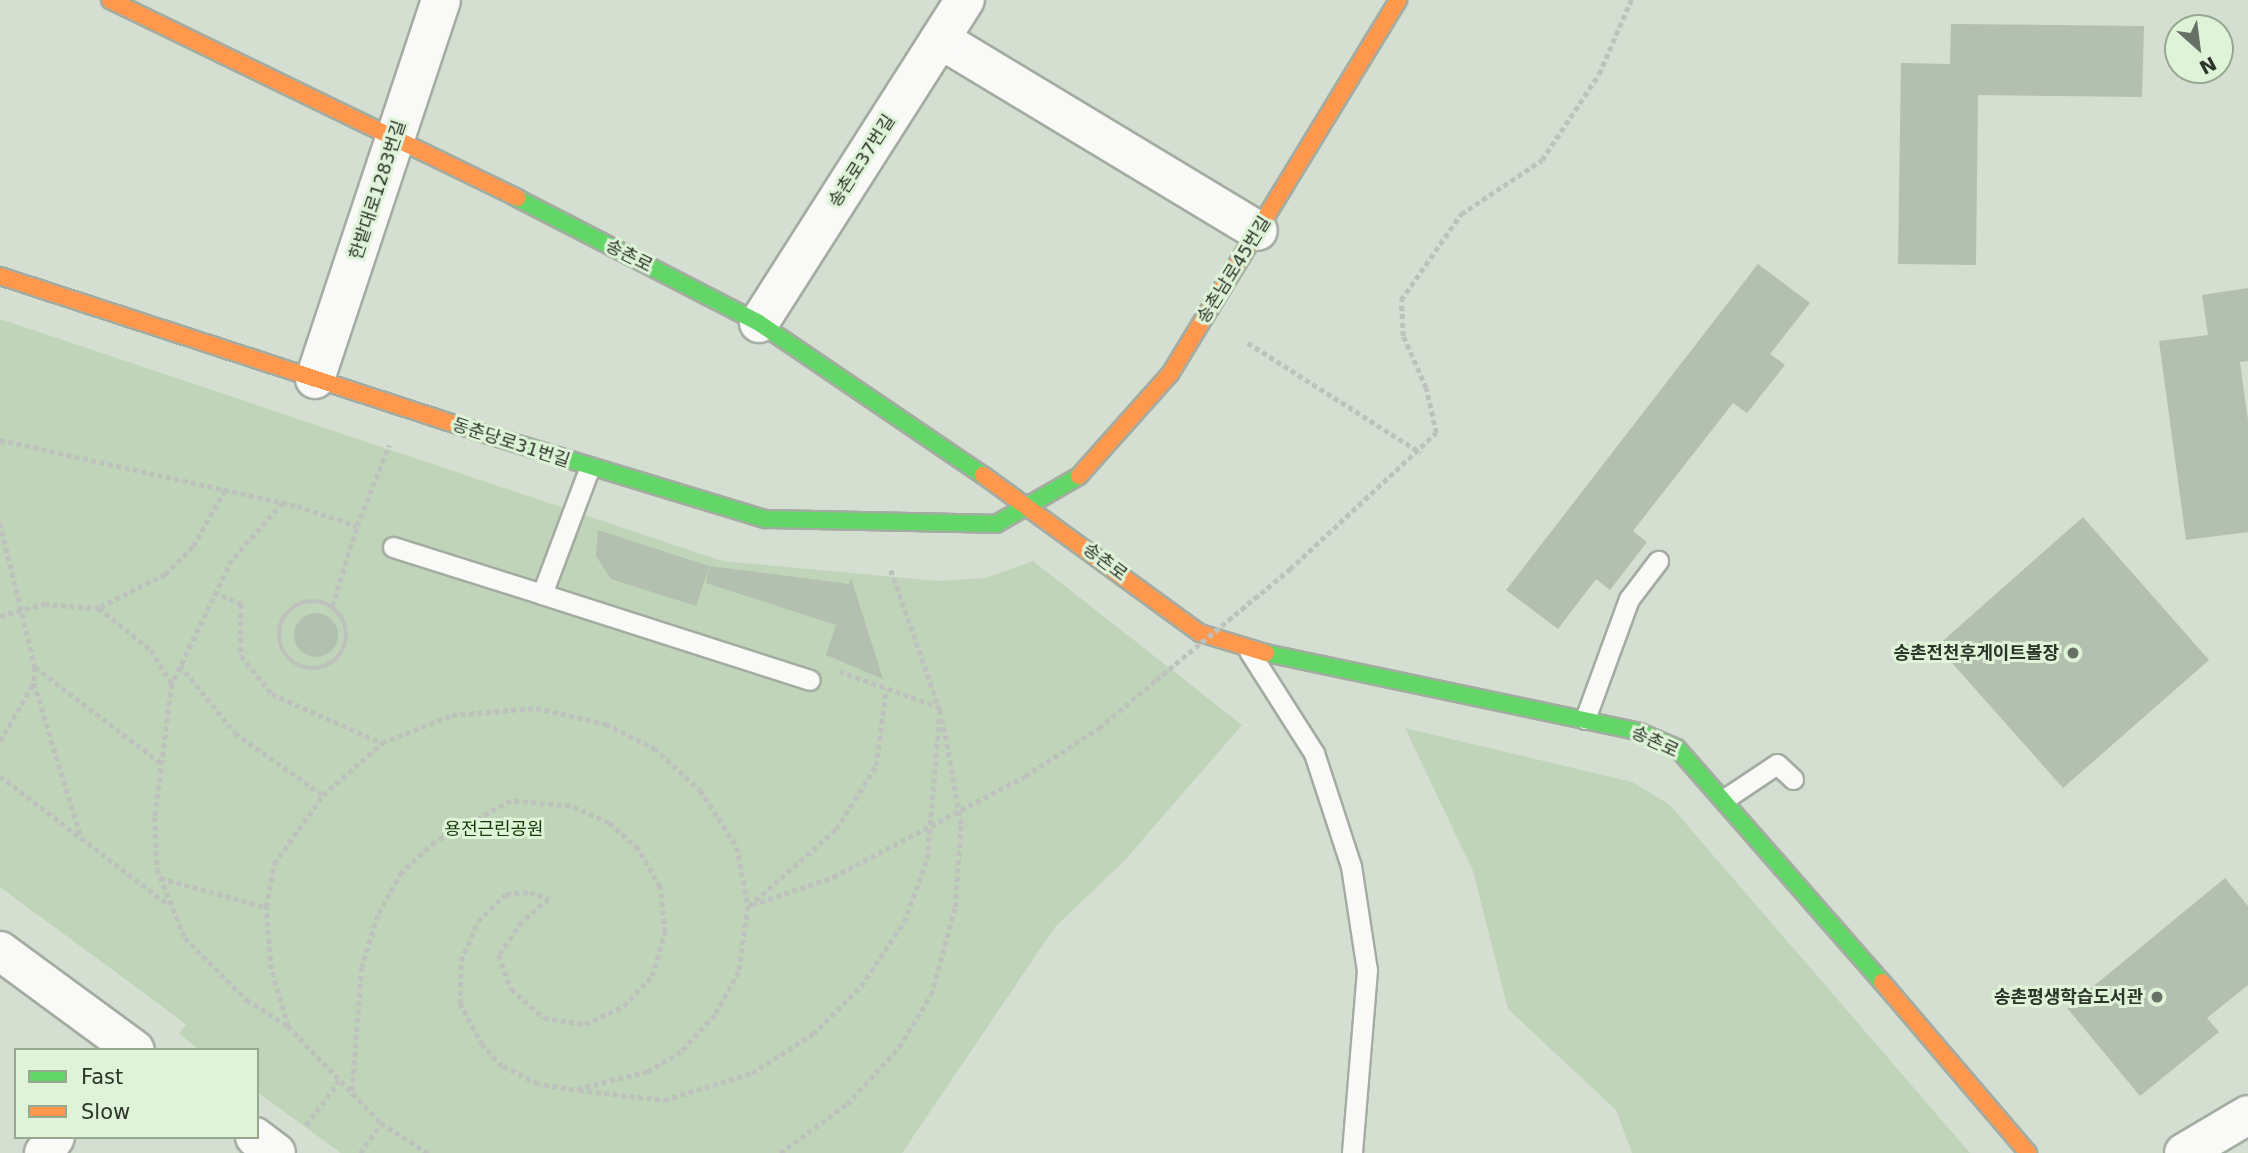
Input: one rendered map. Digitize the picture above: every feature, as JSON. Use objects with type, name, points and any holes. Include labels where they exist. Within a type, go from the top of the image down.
[{"type":"street","name":"송촌로","points":[[110,0],[396,135],[759,323],[1033,509],[1200,633],[1249,650],[1585,719],[1676,748],[1726,797],[2028,1153]]},
{"type":"street","name":"한밭대로1283번길","points":[[315,379],[441,0]]},
{"type":"street","name":"송촌로37번길","points":[[759,323],[965,0]]},
{"type":"street","name":"송촌남로45번길","points":[[1033,509],[1070,486],[1170,374],[1398,0]]},
{"type":"street","points":[[940,38],[1258,231]]},
{"type":"street","name":"동춘당로31번길","points":[[0,276],[589,469],[765,519],[968,526],[996,524],[1033,509]]},
{"type":"street","points":[[0,951],[125,1047]]},
{"type":"street","points":[[2184,1153],[2248,1115]]},
{"type":"street","points":[[259,1138],[289,1142]]},
{"type":"lane","points":[[542,594],[589,469]]},
{"type":"lane","points":[[393,547],[810,680]]},
{"type":"lane","points":[[1585,719],[1629,599],[1658,561]]},
{"type":"lane","points":[[1249,650],[1314,753],[1351,866],[1367,970],[1352,1153]]},
{"type":"lane","points":[[1726,797],[1777,764],[1793,779]]},
{"type":"path","points":[[748,906],[834,877],[1025,776],[1100,728],[1290,569],[1421,453],[1436,433],[1426,388],[1403,336],[1401,300],[1461,214],[1542,160],[1599,74],[1632,0]]},
{"type":"path","points":[[1248,343],[1421,453]]},
{"type":"path","points":[[0,440],[283,503],[357,526]]},
{"type":"path","points":[[332,606],[357,526],[389,445]]},
{"type":"path","points":[[99,608],[165,574],[193,547],[225,490]]},
{"type":"path","points":[[283,503],[232,560],[214,592],[172,684],[155,817],[160,878],[185,938],[247,1000],[288,1026],[381,1123],[428,1153]]},
{"type":"path","points":[[0,523],[17,607],[35,667],[34,683],[81,838]]},
{"type":"path","points":[[780,1153],[848,1104],[899,1047],[931,995],[954,907],[961,824],[940,708],[891,569]]},
{"type":"path","points":[[214,592],[242,604],[241,656],[272,694],[382,743]]},
{"type":"path","points":[[309,601],[332,606],[345,623],[346,645],[324,667],[302,668],[279,643],[282,621],[309,601]]},
{"type":"path","points":[[0,616],[17,607],[75,602],[99,608],[151,650],[172,684]]},
{"type":"path","points":[[180,664],[235,733],[323,795]]},
{"type":"path","points":[[35,667],[161,763]]},
{"type":"path","points":[[836,671],[940,708]]},
{"type":"path","points":[[0,741],[34,683]]},
{"type":"path","points":[[748,906],[836,829],[876,766],[886,689]]},
{"type":"path","points":[[288,1026],[271,969],[266,907],[274,864],[323,795],[382,743],[452,715],[536,708],[606,724],[654,748],[700,790],[737,847],[748,906],[739,972],[715,1015],[681,1052],[648,1072],[574,1090]]},
{"type":"path","points":[[352,1095],[362,967],[378,915],[402,872],[435,842],[511,801],[570,806],[609,823],[638,849],[660,887],[665,932],[652,976],[624,1006],[585,1024],[544,1018],[511,989],[499,955],[522,922],[549,899],[530,892],[506,894],[473,931],[461,961],[460,1004],[482,1045],[502,1066],[538,1084],[664,1100],[752,1073],[813,1034],[861,986],[904,922],[927,859],[940,708]]},
{"type":"path","points":[[0,776],[169,905]]},
{"type":"path","points":[[160,878],[266,907]]},
{"type":"path","points":[[289,1142],[339,1081]]},
{"type":"path","points":[[360,1153],[381,1123]]},
{"type":"green space","name":"용전근린공원","points":[[0,319],[722,561],[938,581],[986,578],[1033,561],[1242,725],[1124,861],[1055,927],[902,1153],[341,1153],[259,1093],[259,1048],[197,1048],[179,1034],[186,1024],[0,887]]},
{"type":"green space","points":[[1405,728],[1632,782],[1669,804],[1970,1153],[1632,1153],[1616,1110],[1508,1009],[1473,871]]},
{"type":"building","points":[[1951,24],[2144,26],[2142,97],[1978,95],[1976,265],[1898,264],[1901,63],[1950,64]]},
{"type":"building","points":[[1758,264],[1810,303],[1770,354],[1785,365],[1747,413],[1733,403],[1633,531],[1647,542],[1610,590],[1596,579],[1558,629],[1506,590]]},
{"type":"building","points":[[2248,288],[2248,361],[2240,362],[2248,420],[2248,532],[2186,540],[2159,341],[2208,335],[2202,295]]},
{"type":"building","name":"송촌전천후게이트볼장","points":[[2083,517],[2209,660],[2063,788],[1937,646]]},
{"type":"building","points":[[598,530],[709,566],[849,584],[851,578],[883,679],[826,655],[836,625],[706,583],[709,567],[696,606],[611,579],[596,556]]},
{"type":"building","points":[[316,613],[332,619],[338,635],[332,651],[316,657],[300,651],[294,635],[300,619]]},
{"type":"building","name":"송촌평생학습도서관","points":[[2225,878],[2248,906],[2248,985],[2207,1018],[2219,1032],[2140,1096],[2067,1008]]},
{"type":"traffic: fast","points":[[517,198],[759,323],[983,475]]},
{"type":"traffic: fast","points":[[485,434],[765,519],[996,524],[1079,476]]},
{"type":"traffic: fast","points":[[1266,653],[1640,732],[1677,748],[1882,982]]},
{"type":"traffic: slow","points":[[110,0],[517,198]]},
{"type":"traffic: slow","points":[[1079,476],[1170,374],[1398,0]]},
{"type":"traffic: slow","points":[[0,276],[485,434]]},
{"type":"traffic: slow","points":[[983,475],[1200,633],[1266,653]]},
{"type":"traffic: slow","points":[[1882,982],[2028,1153]]},
{"type":"place","name":"송촌전천후게이트볼장","points":[[2073,653]]},
{"type":"place","name":"송촌평생학습도서관","points":[[2157,997]]}]
